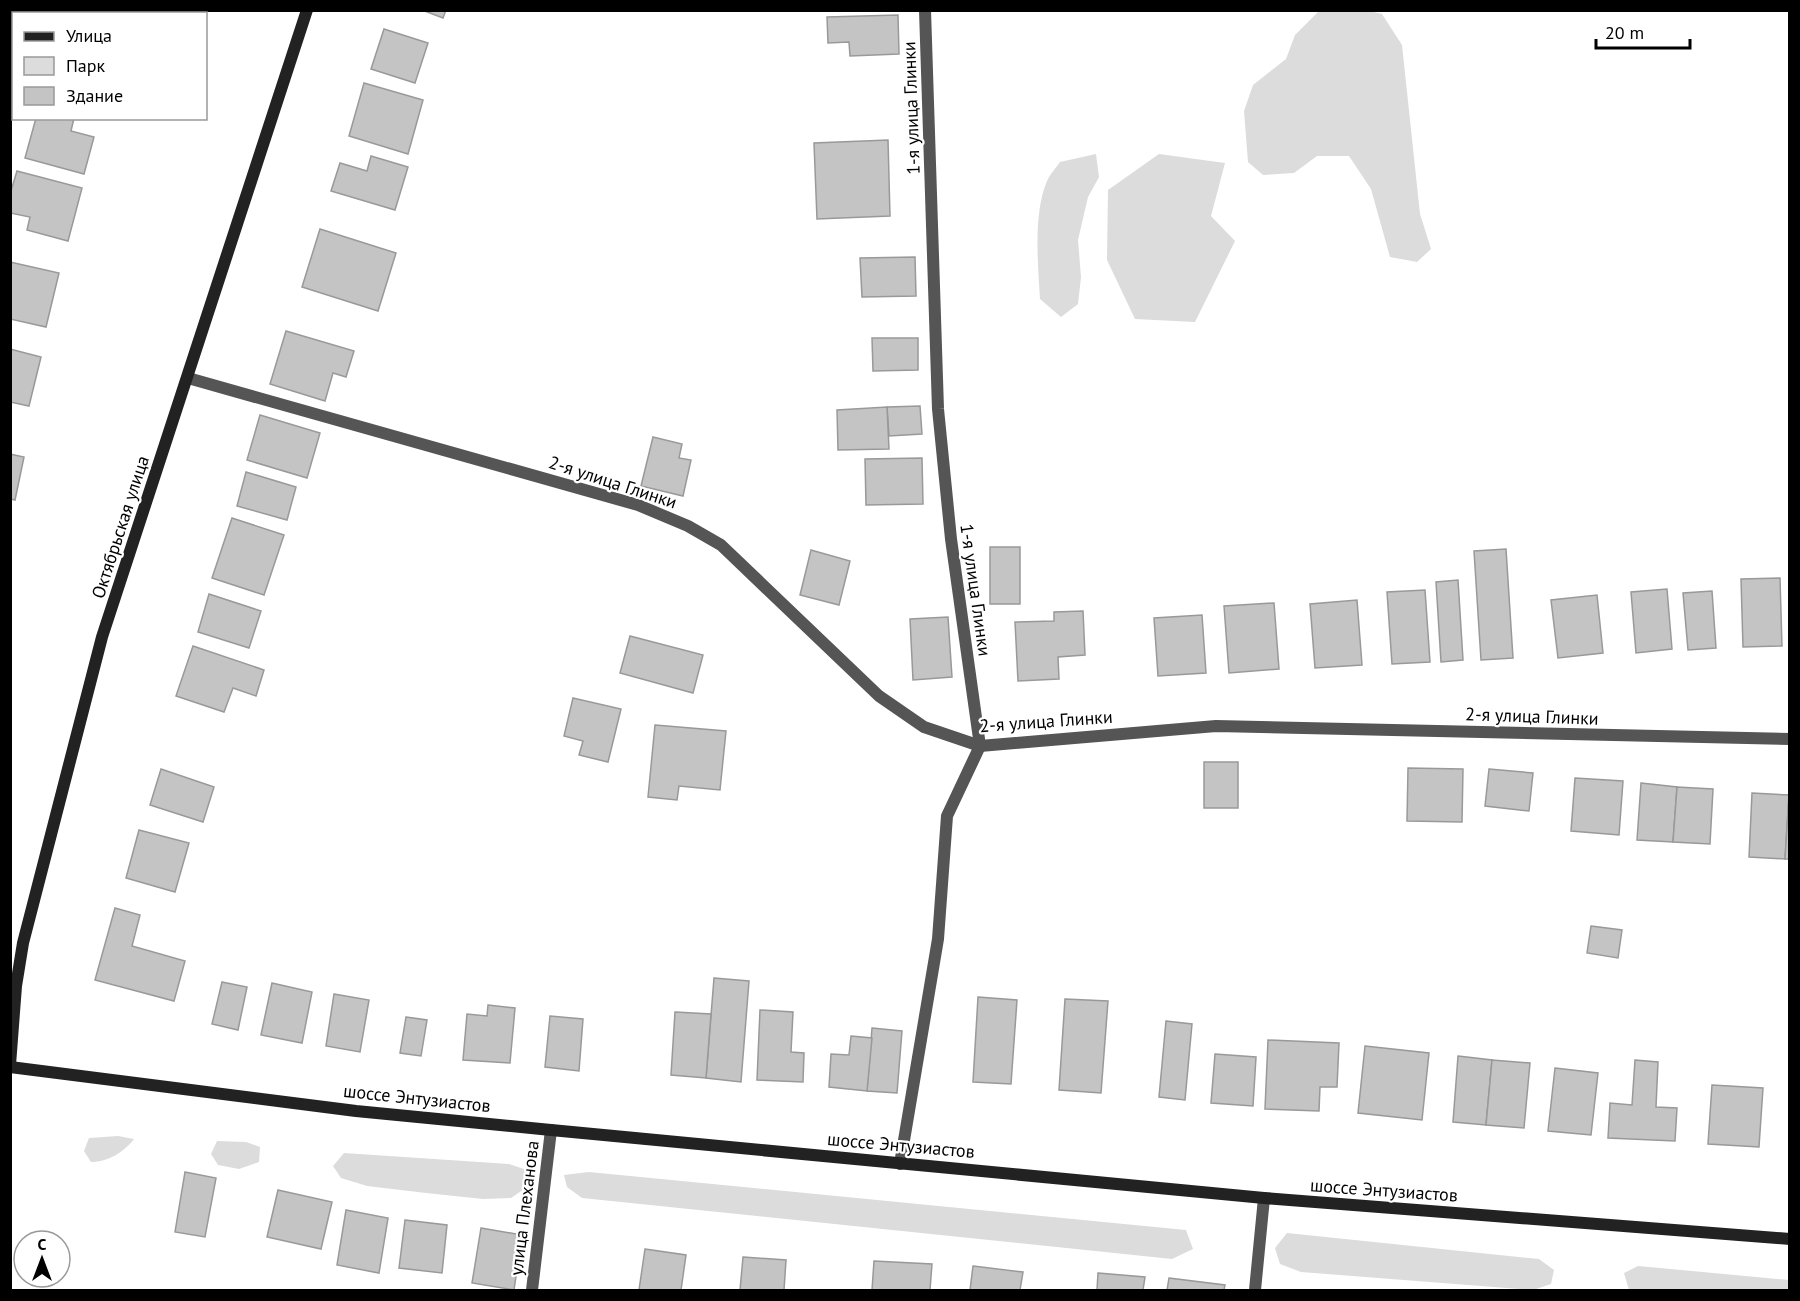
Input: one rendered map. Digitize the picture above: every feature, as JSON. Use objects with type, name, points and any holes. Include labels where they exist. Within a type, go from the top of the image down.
[{"type":"main road","name":"Октябрьская улица","points":[[10,1066],[16,986],[26,932],[102,637],[307,10]]},
{"type":"main road","name":"шоссе Энтузиастов","points":[[10,1066],[356,1111],[900,1164],[1264,1198],[1790,1239]]},
{"type":"street","name":"1-я улица Глинки","points":[[925,10],[938,409],[951,539],[980,746]]},
{"type":"street","name":"2-я улица Глинки","points":[[188,378],[638,505],[688,525],[721,545],[879,696],[924,727],[980,746],[1216,726],[1790,739]]},
{"type":"street","points":[[900,1164],[938,939],[947,816],[980,746]]},
{"type":"street","name":"улица Плеханова","points":[[532,1290],[551,1130]]},
{"type":"street","points":[[1255,1290],[1264,1198]]},
{"type":"green space","points":[[1319,11],[1369,11],[1382,14],[1402,45],[1420,214],[1431,249],[1417,262],[1390,257],[1371,189],[1349,156],[1317,156],[1294,173],[1263,175],[1248,162],[1244,111],[1253,85],[1286,59],[1295,35]]},
{"type":"green space","points":[[1096,154],[1099,177],[1088,197],[1078,240],[1081,277],[1078,304],[1061,317],[1040,299],[1038,224],[1043,194],[1048,178],[1060,162]]},
{"type":"green space","points":[[1159,154],[1225,163],[1211,216],[1235,241],[1195,322],[1135,319],[1107,260],[1108,190]]},
{"type":"green space","points":[[118,1136],[134,1139],[115,1155],[91,1162],[84,1151],[89,1138]]},
{"type":"green space","points":[[217,1141],[246,1142],[260,1147],[259,1162],[239,1169],[218,1165],[211,1154]]},
{"type":"green space","points":[[344,1153],[509,1164],[530,1171],[530,1185],[511,1198],[483,1199],[367,1186],[341,1178],[333,1166]]},
{"type":"green space","points":[[589,1172],[1186,1230],[1193,1249],[1172,1259],[582,1198],[567,1187],[564,1175]]},
{"type":"green space","points":[[1287,1233],[1539,1259],[1554,1270],[1551,1284],[1533,1290],[1301,1272],[1280,1264],[1275,1248]]},
{"type":"green space","points":[[1638,1266],[1789,1280],[1789,1290],[1629,1290],[1624,1273]]},
{"type":"building","points":[[10,10],[39,12],[12,12],[12,42],[10,42]]},
{"type":"building","points":[[422,10],[446,10],[443,18]]},
{"type":"building","points":[[898,15],[899,54],[850,56],[849,42],[828,43],[827,17]]},
{"type":"building","points":[[384,29],[428,43],[415,83],[371,69]]},
{"type":"building","points":[[364,83],[423,100],[408,154],[349,136]]},
{"type":"building","points":[[35,120],[74,120],[71,131],[94,137],[84,174],[25,158]]},
{"type":"building","points":[[888,140],[890,216],[817,219],[814,143]]},
{"type":"building","points":[[371,156],[408,167],[395,210],[331,191],[340,163],[367,171]]},
{"type":"building","points":[[17,171],[82,188],[68,241],[27,230],[30,217],[10,213],[10,194]]},
{"type":"building","points":[[320,229],[396,253],[378,311],[302,287]]},
{"type":"building","points":[[915,257],[916,296],[862,297],[860,258]]},
{"type":"building","points":[[10,262],[59,273],[46,327],[10,319]]},
{"type":"building","points":[[286,331],[354,351],[346,377],[333,373],[325,401],[270,384]]},
{"type":"building","points":[[872,338],[918,338],[918,370],[873,371]]},
{"type":"building","points":[[10,349],[41,357],[29,406],[10,402]]},
{"type":"building","points":[[920,406],[922,434],[889,436],[887,407]]},
{"type":"building","points":[[887,407],[889,449],[838,450],[837,410]]},
{"type":"building","points":[[260,415],[320,433],[307,478],[247,460]]},
{"type":"building","points":[[653,437],[682,444],[679,458],[691,460],[683,496],[641,486]]},
{"type":"building","points":[[10,454],[24,457],[15,500],[10,499]]},
{"type":"building","points":[[922,458],[923,504],[866,505],[865,459]]},
{"type":"building","points":[[246,472],[296,487],[287,520],[237,506]]},
{"type":"building","points":[[232,518],[284,535],[264,595],[212,578]]},
{"type":"building","points":[[990,547],[1020,547],[1020,604],[990,604]]},
{"type":"building","points":[[1506,549],[1513,658],[1481,660],[1474,551]]},
{"type":"building","points":[[811,550],[850,561],[839,605],[800,595]]},
{"type":"building","points":[[1780,578],[1782,646],[1743,647],[1741,579]]},
{"type":"building","points":[[1458,580],[1463,660],[1441,662],[1436,582]]},
{"type":"building","points":[[1667,589],[1672,649],[1636,653],[1631,592]]},
{"type":"building","points":[[1425,590],[1430,662],[1392,664],[1387,592]]},
{"type":"building","points":[[1712,591],[1716,648],[1688,650],[1683,593]]},
{"type":"building","points":[[209,594],[261,611],[249,648],[198,632]]},
{"type":"building","points":[[1597,595],[1603,653],[1558,658],[1551,600]]},
{"type":"building","points":[[1357,600],[1362,665],[1315,668],[1310,604]]},
{"type":"building","points":[[1274,603],[1279,669],[1229,673],[1224,606]]},
{"type":"building","points":[[1083,611],[1085,655],[1058,657],[1059,679],[1018,681],[1015,622],[1054,621],[1054,612]]},
{"type":"building","points":[[1202,615],[1206,673],[1158,676],[1154,618]]},
{"type":"building","points":[[948,617],[952,677],[913,680],[910,619]]},
{"type":"building","points":[[630,636],[703,655],[693,693],[620,673]]},
{"type":"building","points":[[193,646],[264,670],[256,696],[233,688],[224,712],[176,696]]},
{"type":"building","points":[[573,698],[621,709],[608,762],[579,755],[583,741],[564,736]]},
{"type":"building","points":[[655,725],[726,731],[720,790],[679,786],[677,800],[648,797]]},
{"type":"building","points":[[1204,762],[1238,762],[1238,808],[1204,808]]},
{"type":"building","points":[[1408,768],[1463,769],[1462,822],[1407,821]]},
{"type":"building","points":[[161,769],[214,787],[203,822],[150,805]]},
{"type":"building","points":[[1489,769],[1533,773],[1529,811],[1485,806]]},
{"type":"building","points":[[1575,778],[1623,781],[1619,835],[1571,831]]},
{"type":"building","points":[[1641,783],[1677,787],[1673,842],[1637,840]]},
{"type":"building","points":[[1677,787],[1713,789],[1710,844],[1673,842]]},
{"type":"building","points":[[1752,793],[1789,795],[1785,859],[1749,857]]},
{"type":"building","points":[[1789,795],[1790,859],[1785,859]]},
{"type":"building","points":[[139,830],[189,843],[175,892],[126,878]]},
{"type":"building","points":[[115,908],[140,915],[132,946],[185,961],[174,1001],[95,980]]},
{"type":"building","points":[[1591,926],[1622,930],[1618,958],[1587,953]]},
{"type":"building","points":[[714,978],[749,981],[741,1082],[706,1078]]},
{"type":"building","points":[[222,982],[247,987],[238,1030],[212,1024]]},
{"type":"building","points":[[272,983],[312,992],[302,1043],[261,1035]]},
{"type":"building","points":[[334,994],[369,1000],[360,1052],[326,1046]]},
{"type":"building","points":[[978,997],[1017,1000],[1011,1084],[973,1082]]},
{"type":"building","points":[[1065,999],[1108,1001],[1101,1093],[1059,1090]]},
{"type":"building","points":[[488,1005],[515,1008],[510,1063],[463,1060],[467,1014],[487,1016]]},
{"type":"building","points":[[760,1010],[793,1012],[791,1052],[804,1053],[803,1082],[757,1080]]},
{"type":"building","points":[[675,1012],[711,1014],[706,1078],[671,1075]]},
{"type":"building","points":[[550,1016],[583,1019],[579,1071],[545,1067]]},
{"type":"building","points":[[406,1017],[427,1020],[421,1056],[400,1053]]},
{"type":"building","points":[[1166,1021],[1192,1024],[1185,1100],[1159,1097]]},
{"type":"building","points":[[872,1028],[902,1031],[897,1093],[867,1091]]},
{"type":"building","points":[[851,1036],[872,1038],[867,1091],[829,1087],[831,1054],[849,1055]]},
{"type":"building","points":[[1268,1040],[1339,1043],[1337,1087],[1320,1087],[1319,1111],[1265,1109]]},
{"type":"building","points":[[1365,1046],[1429,1053],[1422,1120],[1358,1113]]},
{"type":"building","points":[[1215,1054],[1256,1057],[1253,1106],[1211,1103]]},
{"type":"building","points":[[1458,1056],[1492,1060],[1486,1125],[1453,1122]]},
{"type":"building","points":[[1492,1060],[1530,1063],[1524,1128],[1486,1125]]},
{"type":"building","points":[[1635,1060],[1658,1062],[1656,1107],[1677,1108],[1675,1141],[1608,1138],[1610,1103],[1632,1105]]},
{"type":"building","points":[[1555,1068],[1598,1073],[1591,1135],[1548,1131]]},
{"type":"building","points":[[1712,1085],[1763,1088],[1759,1147],[1708,1144]]},
{"type":"building","points":[[185,1172],[216,1178],[205,1237],[175,1232]]},
{"type":"building","points":[[278,1190],[332,1202],[321,1249],[267,1237]]},
{"type":"building","points":[[346,1210],[388,1218],[379,1273],[337,1265]]},
{"type":"building","points":[[405,1220],[447,1225],[442,1273],[399,1268]]},
{"type":"building","points":[[481,1228],[522,1235],[514,1290],[472,1283]]},
{"type":"building","points":[[645,1249],[686,1255],[681,1290],[639,1290]]},
{"type":"building","points":[[743,1257],[786,1260],[784,1290],[740,1290]]},
{"type":"building","points":[[874,1261],[932,1264],[930,1290],[872,1290]]},
{"type":"building","points":[[973,1266],[1023,1272],[1020,1290],[970,1290]]},
{"type":"building","points":[[1098,1273],[1145,1277],[1143,1290],[1097,1290]]},
{"type":"building","points":[[1169,1278],[1225,1285],[1224,1290],[1167,1290]]}]
